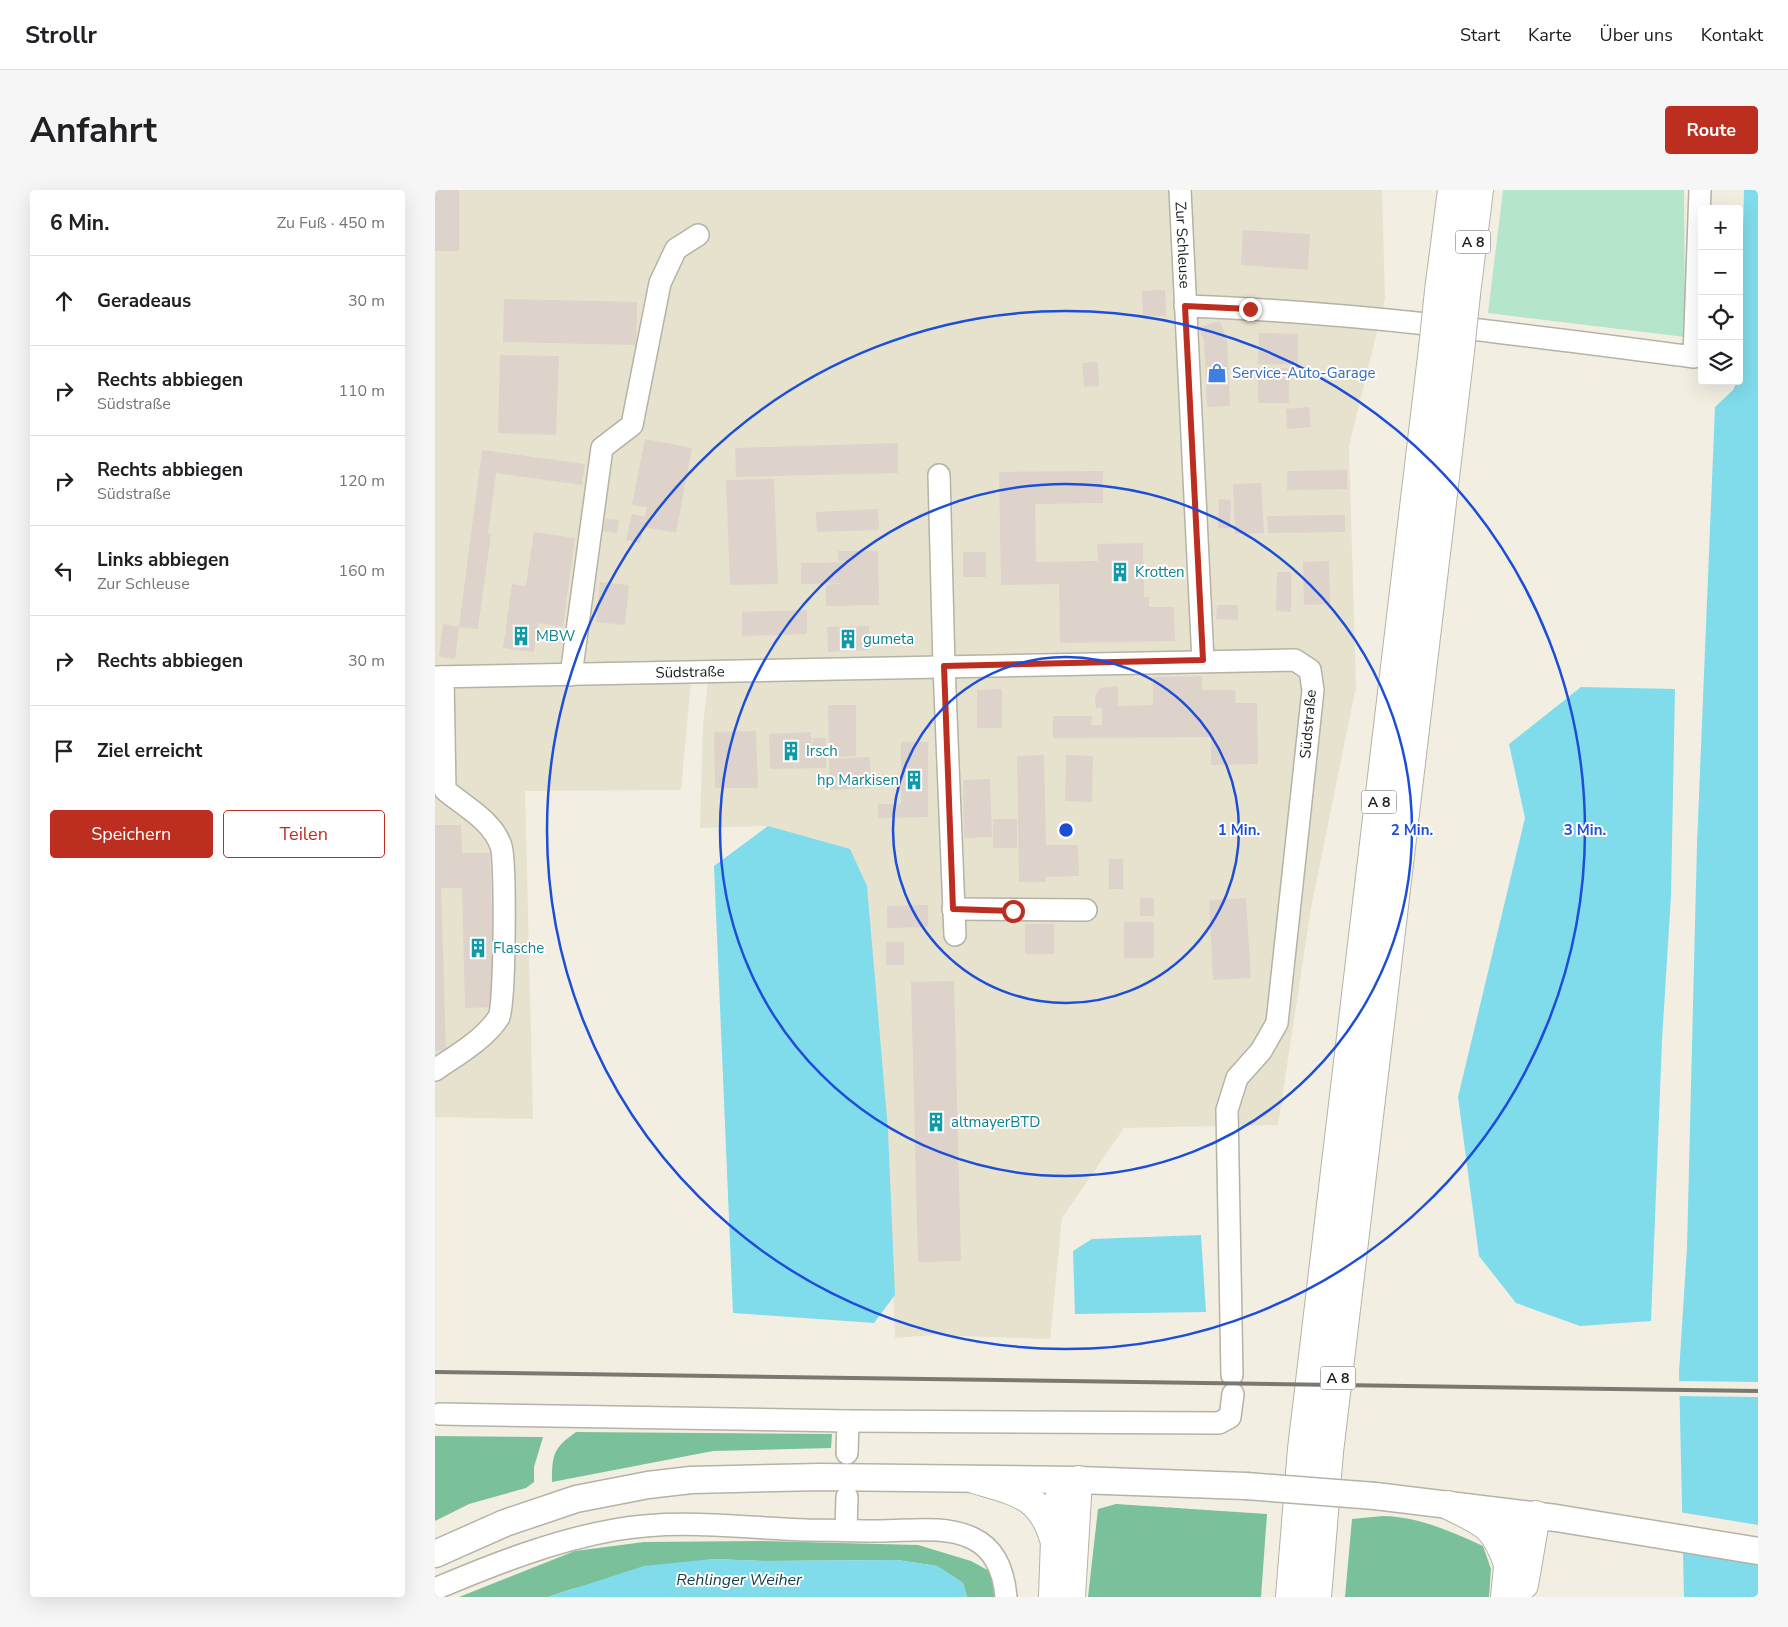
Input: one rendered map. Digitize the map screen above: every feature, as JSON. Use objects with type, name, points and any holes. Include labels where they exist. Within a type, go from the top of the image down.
[{"type":"highway","name":"A 8","points":[[1290,1597],[1302,1449],[1452,190]]},
{"type":"highway","name":"A 8","points":[[1317,1597],[1329,1452],[1479,190]]},
{"type":"highway","points":[[977,1480],[1006,1488],[1033,1503],[1048,1518],[1055,1543]]},
{"type":"highway","points":[[1053,1597],[1056,1510],[1061,1491],[1078,1480]]},
{"type":"highway","points":[[1071,1597],[1078,1480]]},
{"type":"highway","points":[[1448,1505],[1491,1528],[1501,1545],[1509,1567]]},
{"type":"highway","points":[[1505,1597],[1511,1536],[1514,1528],[1523,1520],[1536,1515]]},
{"type":"highway","points":[[1522,1597],[1536,1515]]},
{"type":"main road","points":[[435,1554],[505,1523],[576,1500],[648,1485],[691,1480],[793,1477],[1078,1480],[1246,1486],[1375,1496],[1536,1515],[1758,1551]]},
{"type":"street","name":"Zur Schleuse","points":[[1180,190],[1203,660]]},
{"type":"street","points":[[1185,306],[1250,309],[1494,330],[1695,357],[1700,190]]},
{"type":"street","points":[[571,675],[602,448],[632,424],[660,283],[676,249],[698,235]]},
{"type":"street","points":[[939,475],[944,666],[955,935]]},
{"type":"street","name":"Südstraße","points":[[439,677],[1203,660],[1295,660],[1310,670],[1313,690],[1277,1024],[1261,1051],[1237,1078],[1227,1110],[1232,1384],[1230,1418],[1219,1424],[848,1421]]},
{"type":"street","points":[[435,1070],[474,1042],[501,1016],[505,985],[502,846],[490,826],[445,790],[439,677]]},
{"type":"street","points":[[953,909],[1086,910]]},
{"type":"street","points":[[440,1414],[848,1421],[847,1453]]},
{"type":"street","points":[[846,1530],[847,1497]]},
{"type":"street","points":[[435,1589],[536,1550],[617,1529],[677,1524],[846,1530],[930,1530],[973,1538],[989,1550],[995,1558],[1003,1574],[1006,1597]]},
{"type":"shaded area","points":[[435,190],[1382,190],[1385,299],[1349,446],[1356,687],[1311,908],[1278,1125],[1124,1128],[1062,1218],[1050,1339],[934,1335],[895,1338],[888,1130],[768,826],[700,828],[703,725],[708,681],[691,681],[681,790],[525,791],[533,1119],[435,1117]]},
{"type":"green space","points":[[1503,190],[1684,190],[1685,337],[1488,313]]},
{"type":"green space","points":[[576,1432],[832,1434],[831,1448],[713,1451],[552,1482],[555,1453]]},
{"type":"green space","points":[[435,1436],[543,1437],[534,1467],[534,1482],[526,1488],[469,1504],[435,1521]]},
{"type":"green space","points":[[1116,1504],[1267,1514],[1261,1597],[1088,1597],[1098,1509]]},
{"type":"green space","points":[[1383,1516],[1422,1522],[1447,1530],[1483,1546],[1491,1569],[1489,1597],[1345,1597],[1352,1519]]},
{"type":"green space","points":[[762,1541],[918,1545],[971,1561],[991,1572],[997,1597],[967,1597],[963,1583],[937,1566],[897,1560],[764,1561],[712,1559],[572,1589],[548,1597],[459,1597],[575,1551],[644,1542]]},
{"type":"water","points":[[1744,190],[1758,190],[1758,1597],[1684,1597],[1679,1372],[1687,1248],[1697,844],[1715,407],[1733,390],[1735,385],[1743,385]]},
{"type":"water","points":[[1581,687],[1675,689],[1671,896],[1662,1040],[1651,1321],[1580,1326],[1516,1303],[1479,1256],[1458,1097],[1525,818],[1509,744]]},
{"type":"water","points":[[768,826],[850,849],[867,886],[888,1130],[895,1295],[874,1323],[733,1313],[714,866]]},
{"type":"water","points":[[1201,1235],[1206,1312],[1075,1314],[1073,1251],[1092,1239]]},
{"type":"water","name":"Rehlinger Weiher","points":[[712,1559],[764,1561],[897,1560],[937,1566],[963,1583],[967,1597],[548,1597],[644,1566]]},
{"type":"pier","points":[[1676,1381],[1758,1382],[1758,1397],[1677,1396]]},
{"type":"pier","points":[[1679,1512],[1758,1525],[1758,1564],[1680,1550]]},
{"type":"building","points":[[435,190],[459,190],[459,251],[435,251]]},
{"type":"building","points":[[1243,230],[1310,234],[1308,270],[1241,265]]},
{"type":"building","points":[[1165,290],[1166,316],[1143,317],[1142,291]]},
{"type":"building","points":[[504,299],[637,302],[636,345],[503,342]]},
{"type":"building","name":"Service-Auto-Garage","points":[[1220,321],[1227,340],[1230,406],[1207,407],[1204,341],[1199,327]]},
{"type":"building","points":[[1259,333],[1298,334],[1298,365],[1258,364]]},
{"type":"building","points":[[500,355],[559,356],[556,435],[498,433]]},
{"type":"building","points":[[1098,362],[1099,386],[1084,387],[1082,363]]},
{"type":"building","points":[[1258,368],[1289,368],[1289,403],[1258,403]]},
{"type":"building","points":[[1309,407],[1311,427],[1287,429],[1286,409]]},
{"type":"building","points":[[645,439],[692,448],[676,533],[643,527],[640,543],[626,540],[632,514],[645,517],[647,507],[632,505]]},
{"type":"building","points":[[898,443],[898,473],[736,477],[735,448]]},
{"type":"building","points":[[482,450],[585,464],[582,485],[496,473],[488,534],[491,534],[478,629],[459,627]]},
{"type":"building","points":[[1347,470],[1347,489],[1287,490],[1287,471]]},
{"type":"building","points":[[1103,471],[1103,503],[1035,504],[1036,562],[1098,561],[1097,544],[1143,543],[1144,597],[1149,597],[1149,607],[1174,607],[1175,641],[1060,643],[1059,584],[1001,585],[999,472]]},
{"type":"building","points":[[774,479],[778,584],[730,585],[726,480]]},
{"type":"building","points":[[1261,483],[1264,533],[1235,534],[1233,484]]},
{"type":"building","points":[[1219,499],[1231,500],[1230,528],[1218,528]]},
{"type":"building","points":[[878,509],[879,530],[817,532],[816,512]]},
{"type":"building","points":[[1345,515],[1345,532],[1268,533],[1267,516]]},
{"type":"building","points":[[605,519],[619,520],[617,533],[603,531]]},
{"type":"building","points":[[534,532],[575,538],[563,627],[538,623],[534,652],[503,648],[512,584],[526,586]]},
{"type":"building","points":[[838,551],[878,551],[879,605],[826,606],[826,585],[845,583],[801,584],[801,563],[861,562],[838,561]]},
{"type":"building","points":[[963,552],[986,552],[986,577],[963,577]]},
{"type":"building","points":[[1329,561],[1330,604],[1304,605],[1303,562]]},
{"type":"building","points":[[1277,572],[1291,572],[1291,612],[1276,611]]},
{"type":"building","points":[[600,582],[629,585],[625,625],[596,622]]},
{"type":"building","points":[[1217,605],[1238,605],[1238,620],[1216,619]]},
{"type":"building","points":[[807,610],[807,634],[742,636],[742,612]]},
{"type":"building","points":[[443,624],[459,627],[455,659],[439,657]]},
{"type":"building","name":"gumeta","points":[[869,626],[869,650],[828,652],[827,627]]},
{"type":"building","points":[[1202,676],[1202,690],[1235,690],[1236,703],[1257,703],[1258,764],[1211,765],[1211,737],[1053,738],[1053,716],[1092,716],[1091,725],[1102,725],[1102,708],[1096,708],[1095,696],[1100,688],[1118,686],[1118,706],[1153,705],[1153,677]]},
{"type":"building","points":[[1002,689],[1002,728],[977,728],[977,690]]},
{"type":"building","points":[[828,705],[856,705],[856,756],[829,757]]},
{"type":"building","points":[[756,731],[758,788],[715,788],[714,732]]},
{"type":"building","name":"Irsch","points":[[811,732],[813,758],[813,738],[826,738],[826,768],[770,769],[769,734]]},
{"type":"building","name":"hp Markisen","points":[[901,742],[928,742],[928,817],[878,818],[878,804],[901,804]]},
{"type":"building","points":[[1044,755],[1046,845],[1078,845],[1079,876],[1046,877],[1046,882],[1019,882],[1017,756]]},
{"type":"building","points":[[1066,755],[1093,756],[1092,802],[1065,801]]},
{"type":"building","points":[[870,757],[871,788],[830,790],[829,759]]},
{"type":"building","points":[[990,779],[992,837],[964,838],[963,780]]},
{"type":"building","points":[[993,819],[1017,819],[1017,848],[993,848]]},
{"type":"building","name":"Flasche","points":[[435,825],[461,825],[462,853],[490,853],[495,1007],[465,1008],[462,888],[441,888],[446,1050],[435,1051]]},
{"type":"building","points":[[1109,859],[1123,859],[1123,889],[1109,889]]},
{"type":"building","points":[[1140,898],[1154,898],[1154,916],[1140,916]]},
{"type":"building","points":[[1246,898],[1251,978],[1213,980],[1209,900]]},
{"type":"building","points":[[928,905],[928,927],[887,928],[887,906]]},
{"type":"building","points":[[1124,922],[1154,922],[1154,958],[1124,958]]},
{"type":"building","points":[[1025,924],[1054,924],[1054,954],[1025,954]]},
{"type":"building","points":[[886,942],[904,942],[904,965],[886,965]]},
{"type":"building","name":"altmayerBTD","points":[[954,981],[961,1261],[918,1262],[911,982]]},
{"type":"railway","points":[[435,1372],[1758,1391]]},
{"type":"place","name":"Service-Auto-Garage","points":[[1217,373]]},
{"type":"place","name":"Krotten","points":[[1120,572]]},
{"type":"place","name":"MBW","points":[[521,636]]},
{"type":"place","name":"gumeta","points":[[848,639]]},
{"type":"place","name":"Irsch","points":[[791,751]]},
{"type":"place","name":"hp Markisen","points":[[914,780]]},
{"type":"place","name":"Flasche","points":[[478,948]]},
{"type":"place","name":"altmayerBTD","points":[[936,1122]]},
{"type":"route","points":[[1013,911],[953,909],[944,666],[1203,660],[1185,306],[1250,309]]}]
